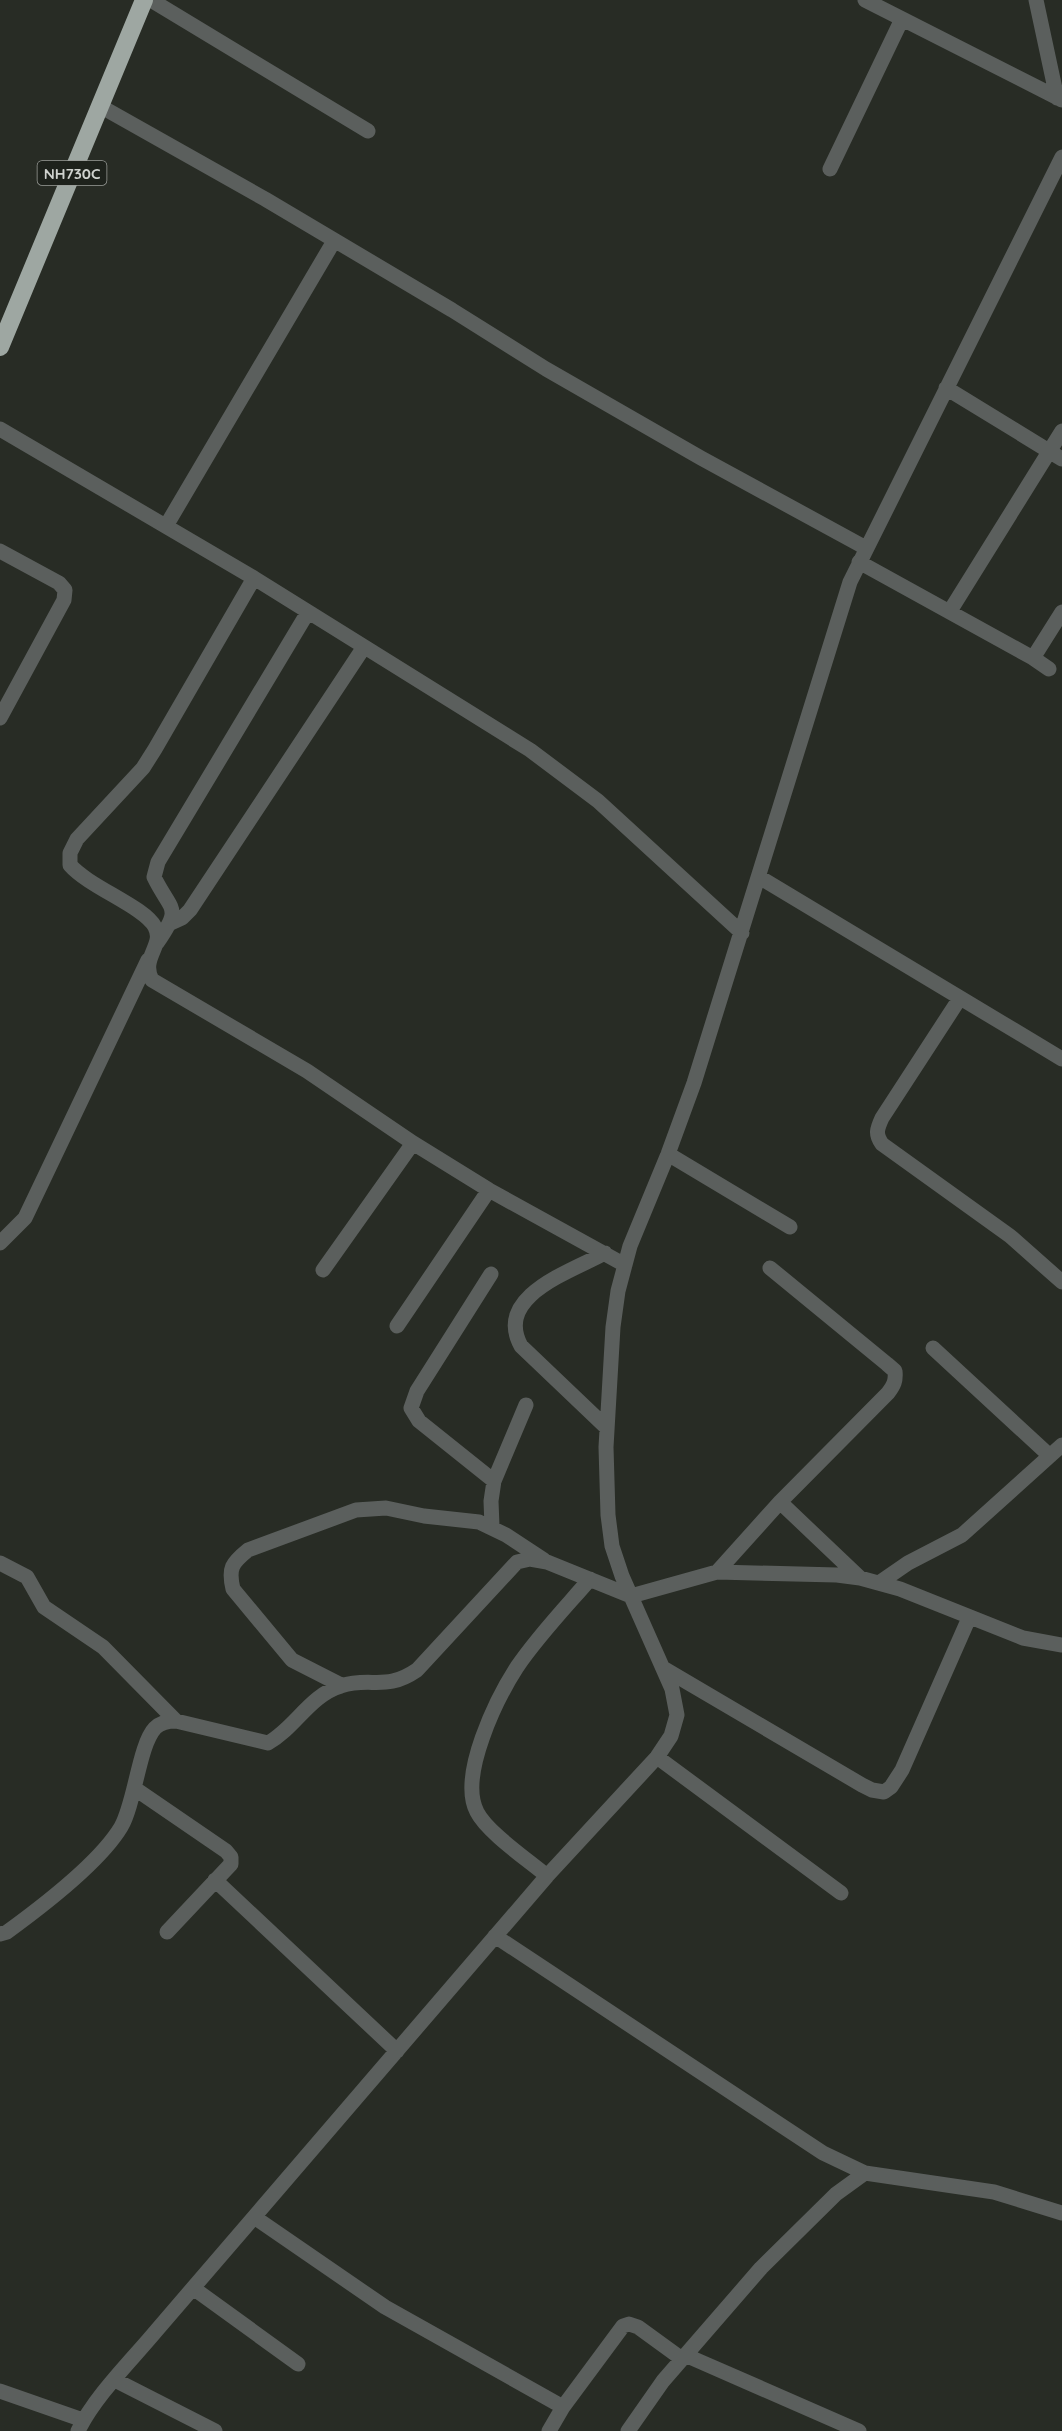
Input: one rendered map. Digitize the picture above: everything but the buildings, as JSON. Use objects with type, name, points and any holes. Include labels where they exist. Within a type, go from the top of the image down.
[{"type":"highway","name":"NH730C","points":[[0,346],[144,0]]},
{"type":"street","points":[[152,0],[368,131]]},
{"type":"street","points":[[865,0],[1059,99]]},
{"type":"street","points":[[1036,0],[1059,99]]},
{"type":"street","points":[[830,169],[902,19]]},
{"type":"street","points":[[100,106],[334,241],[672,442],[866,548]]},
{"type":"street","points":[[0,2391],[81,2426],[115,2380],[193,2288],[547,1876],[657,1757],[671,1736],[676,1715],[672,1689],[631,1596],[612,1546],[608,1515],[608,1428],[613,1327],[618,1291],[630,1246],[669,1154],[694,1083],[835,625],[859,562],[946,388],[1056,185],[1062,157]]},
{"type":"street","points":[[166,526],[334,241]]},
{"type":"street","points":[[946,388],[1056,455]]},
{"type":"street","points":[[0,429],[254,578],[565,774],[598,801],[742,933]]},
{"type":"street","points":[[950,611],[1056,455],[1062,431]]},
{"type":"street","points":[[0,551],[59,583],[65,590],[64,600],[0,718]]},
{"type":"street","points":[[859,562],[950,611],[1033,658],[1048,669]]},
{"type":"street","points":[[156,943],[158,933],[154,925],[144,916],[79,875],[70,865],[70,853],[77,839],[143,768],[254,578]]},
{"type":"street","points":[[0,1243],[25,1218],[156,943],[171,923],[172,907],[157,885],[154,870],[308,612]]},
{"type":"street","points":[[1033,658],[1062,612]]},
{"type":"street","points":[[171,923],[182,918],[195,903],[364,647]]},
{"type":"street","points":[[759,877],[1062,1059]]},
{"type":"street","points":[[148,960],[148,972],[152,980],[307,1071],[413,1143],[489,1190],[625,1264]]},
{"type":"street","points":[[960,998],[882,1118],[877,1128],[877,1137],[882,1144],[1010,1236],[1062,1282]]},
{"type":"street","points":[[323,1270],[413,1143]]},
{"type":"street","points":[[669,1154],[790,1227]]},
{"type":"street","points":[[397,1326],[489,1190]]},
{"type":"street","points":[[604,1253],[532,1292],[519,1307],[515,1321],[515,1336],[521,1347],[608,1428]]},
{"type":"street","points":[[717,1572],[780,1502],[894,1386],[894,1371],[887,1364],[770,1268]]},
{"type":"street","points":[[491,1274],[417,1391],[411,1408],[419,1421],[494,1481]]},
{"type":"street","points":[[933,1348],[1050,1455]]},
{"type":"street","points":[[492,1527],[491,1501],[494,1481],[526,1405]]},
{"type":"street","points":[[879,1583],[908,1563],[962,1535],[1062,1444]]},
{"type":"street","points":[[780,1502],[860,1578]]},
{"type":"street","points":[[341,1686],[292,1660],[233,1589],[229,1575],[235,1560],[248,1550],[356,1510],[393,1509],[424,1516],[479,1522],[492,1527],[547,1562],[631,1596],[717,1572],[826,1574],[879,1583],[1023,1638],[1062,1644]]},
{"type":"street","points":[[0,1934],[7,1932],[40,1908],[92,1860],[120,1827],[154,1728],[165,1721],[176,1721],[268,1743],[279,1736],[322,1695],[341,1686],[386,1684],[402,1680],[417,1670],[431,1656],[517,1562],[530,1559],[547,1562]]},
{"type":"street","points":[[0,1563],[27,1577],[44,1607],[103,1647],[176,1721]]},
{"type":"street","points":[[547,1876],[485,1824],[476,1810],[472,1781],[484,1735],[507,1683],[530,1649],[590,1579]]},
{"type":"street","points":[[663,1668],[862,1785],[884,1792],[891,1787],[902,1770],[969,1618]]},
{"type":"street","points":[[657,1757],[841,1893]]},
{"type":"street","points":[[134,1788],[226,1851],[231,1857],[231,1864],[168,1932]]},
{"type":"street","points":[[215,1880],[397,2051]]},
{"type":"street","points":[[495,1936],[823,2153],[865,2173],[994,2192],[1062,2213]]},
{"type":"street","points":[[628,2431],[663,2381],[762,2268],[836,2194],[865,2173]]},
{"type":"street","points":[[254,2217],[385,2307],[563,2407]]},
{"type":"street","points":[[193,2288],[298,2364]]},
{"type":"street","points":[[549,2431],[563,2407],[623,2326],[629,2324],[638,2327],[684,2357],[859,2431]]},
{"type":"street","points":[[115,2380],[215,2431]]}]
